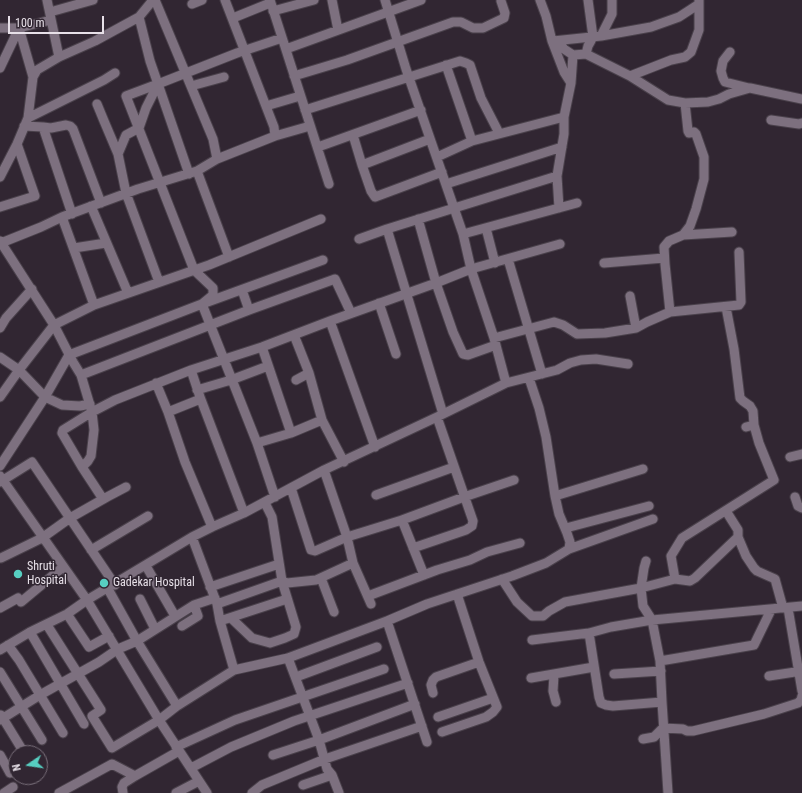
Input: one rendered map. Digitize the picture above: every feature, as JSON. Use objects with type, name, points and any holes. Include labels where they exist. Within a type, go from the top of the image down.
[{"type":"street","points":[[47,0],[59,57]]},
{"type":"street","points":[[0,28],[19,28],[93,0]]},
{"type":"street","points":[[0,177],[17,144],[26,122],[33,77],[37,70],[59,57],[95,41],[139,17],[154,0],[192,86],[213,139],[217,159]]},
{"type":"street","points":[[192,4],[202,0]]},
{"type":"street","points":[[225,0],[274,127],[275,136]]},
{"type":"street","points":[[233,18],[271,5],[314,0]]},
{"type":"street","points":[[332,0],[338,30]]},
{"type":"street","points":[[385,0],[409,78],[454,208],[506,382]]},
{"type":"street","points":[[286,49],[421,0]]},
{"type":"street","points":[[294,76],[347,60],[453,22],[461,22],[473,28],[483,28],[504,18],[505,13],[502,0]]},
{"type":"street","points":[[540,0],[555,41],[564,72],[571,83]]},
{"type":"street","points":[[588,0],[597,37]]},
{"type":"street","points":[[586,54],[588,46],[597,37],[612,14],[612,0]]},
{"type":"street","points":[[555,41],[597,37],[651,27],[679,17],[699,2]]},
{"type":"street","points":[[630,76],[671,60],[685,57],[691,52],[699,30],[699,2]]},
{"type":"street","points":[[271,5],[329,184]]},
{"type":"street","points":[[139,17],[150,61],[158,84],[229,257]]},
{"type":"street","points":[[1,62],[19,28]]},
{"type":"street","points":[[19,28],[33,77]]},
{"type":"street","points":[[202,304],[213,295],[213,288],[194,270],[126,96],[245,50],[282,38]]},
{"type":"street","points":[[555,41],[573,55],[586,54],[630,76],[668,100],[685,103],[708,102],[750,88]]},
{"type":"street","points":[[730,52],[723,61],[721,71],[722,78],[725,82],[802,99]]},
{"type":"street","points":[[558,208],[557,176],[564,134],[564,117],[571,83],[573,55]]},
{"type":"street","points":[[305,110],[460,61],[470,65],[481,98],[499,133]]},
{"type":"street","points":[[446,65],[472,141]]},
{"type":"street","points":[[26,122],[115,73]]},
{"type":"street","points":[[192,86],[224,78]]},
{"type":"street","points":[[109,134],[126,135],[139,128],[146,108],[158,84]]},
{"type":"street","points":[[266,106],[300,96]]},
{"type":"street","points":[[683,235],[690,226],[704,178],[704,157],[696,134],[694,132],[689,133],[688,131],[685,103]]},
{"type":"street","points":[[98,104],[118,154],[126,193],[159,282]]},
{"type":"street","points":[[318,148],[420,110]]},
{"type":"street","points":[[437,157],[472,141],[564,117]]},
{"type":"street","points":[[771,120],[799,124],[802,123]]},
{"type":"street","points":[[26,122],[51,128],[66,125],[73,129],[101,203]]},
{"type":"street","points":[[82,467],[88,462],[91,456],[94,430],[91,408],[81,375],[54,325],[1,242],[126,193],[193,172],[217,159],[275,136],[310,126]]},
{"type":"street","points":[[42,127],[72,214]]},
{"type":"street","points":[[118,154],[126,135]]},
{"type":"street","points":[[353,135],[371,191],[375,197],[442,172]]},
{"type":"street","points":[[362,165],[430,139]]},
{"type":"street","points":[[0,207],[35,196],[17,144]]},
{"type":"street","points":[[446,184],[562,147]]},
{"type":"street","points":[[359,239],[557,176]]},
{"type":"street","points":[[462,234],[577,203]]},
{"type":"street","points":[[91,206],[128,293]]},
{"type":"street","points":[[62,217],[94,305]]},
{"type":"street","points":[[0,397],[54,325],[94,305],[229,257],[321,219]]},
{"type":"street","points":[[418,219],[436,283],[453,332],[463,354],[468,355],[528,328],[554,322],[563,325],[577,334],[605,333],[636,328],[670,312],[739,305],[741,302],[739,252]]},
{"type":"street","points":[[486,228],[495,263]]},
{"type":"street","points":[[387,229],[454,467],[473,521],[472,526],[466,530],[413,548]]},
{"type":"street","points":[[670,312],[664,258],[666,243],[683,235],[732,232]]},
{"type":"street","points":[[74,248],[106,243]]},
{"type":"street","points":[[103,499],[62,433],[63,430],[91,408],[191,370],[262,347],[471,269],[560,244]]},
{"type":"street","points":[[604,263],[664,258]]},
{"type":"street","points":[[508,259],[542,374]]},
{"type":"street","points":[[0,466],[45,397],[69,355],[323,260]]},
{"type":"street","points":[[81,375],[249,310],[335,279],[351,313]]},
{"type":"street","points":[[0,328],[3,316],[32,289]]},
{"type":"street","points":[[242,290],[249,310]]},
{"type":"street","points":[[630,296],[636,328]]},
{"type":"street","points":[[379,303],[396,354]]},
{"type":"street","points":[[202,304],[257,443],[275,497]]},
{"type":"street","points":[[675,579],[671,556],[682,538],[774,480],[759,443],[750,426],[753,411],[750,406],[740,398],[734,349],[726,307]]},
{"type":"street","points":[[330,321],[375,447]]},
{"type":"street","points":[[294,335],[309,373],[322,420],[344,462]]},
{"type":"street","points":[[262,347],[291,433]]},
{"type":"street","points":[[0,357],[19,370],[45,397],[62,405],[91,408]]},
{"type":"street","points":[[63,733],[20,660],[4,647],[30,632],[67,614],[87,600],[146,566],[192,537],[265,503],[324,470],[440,416],[506,382],[529,378],[557,370],[570,362],[581,360],[596,359],[628,364]]},
{"type":"street","points":[[198,393],[268,366]]},
{"type":"street","points":[[191,370],[198,393],[244,513]]},
{"type":"street","points":[[296,380],[309,373]]},
{"type":"street","points":[[529,378],[539,408],[546,437],[555,496],[570,542],[569,549]]},
{"type":"street","points":[[156,383],[168,412],[185,462],[212,527]]},
{"type":"street","points":[[168,412],[198,400],[198,393]]},
{"type":"street","points":[[257,443],[291,433],[322,420]]},
{"type":"street","points":[[790,457],[802,454]]},
{"type":"street","points":[[177,706],[137,641],[91,550],[32,462],[1,479],[87,600],[118,649],[159,720],[207,793]]},
{"type":"street","points":[[376,495],[454,467]]},
{"type":"street","points":[[555,496],[643,469]]},
{"type":"street","points":[[324,470],[347,537],[353,563],[370,600],[424,575],[470,560],[487,552],[520,543]]},
{"type":"street","points":[[291,488],[311,550],[314,551],[347,537],[402,520],[514,480]]},
{"type":"street","points":[[1,558],[42,538],[70,518],[126,487]]},
{"type":"street","points":[[795,497],[798,506],[802,508]]},
{"type":"street","points":[[231,618],[252,638],[270,643],[294,634],[296,627],[278,564],[276,537],[272,517],[265,503]]},
{"type":"street","points":[[566,528],[649,506]]},
{"type":"street","points":[[643,739],[654,737],[663,728],[693,731],[764,714],[798,703],[802,697],[797,636],[775,579],[754,568],[746,556],[738,537],[738,530],[726,511]]},
{"type":"street","points":[[91,550],[148,516]]},
{"type":"street","points":[[47,624],[101,710],[92,716],[112,748],[159,720],[177,706],[234,670],[288,658],[427,604],[502,580],[546,563],[569,549],[653,519]]},
{"type":"street","points":[[402,520],[424,575]]},
{"type":"street","points":[[192,537],[216,601],[234,670]]},
{"type":"street","points":[[502,580],[527,612],[532,616],[543,616],[565,602],[641,588],[675,579],[690,581],[738,537]]},
{"type":"street","points":[[646,561],[641,588],[643,606],[652,620],[660,661],[668,793]]},
{"type":"street","points":[[19,745],[1,718],[40,695],[61,685],[118,649],[137,641],[194,605],[216,601],[282,581],[287,583],[321,578],[353,563]]},
{"type":"street","points":[[210,587],[278,564]]},
{"type":"street","points":[[146,566],[175,616]]},
{"type":"street","points":[[0,608],[18,598],[21,602],[64,567]]},
{"type":"street","points":[[321,578],[334,612]]},
{"type":"street","points":[[442,732],[486,717],[497,707],[479,662],[457,594]]},
{"type":"street","points":[[140,599],[155,629]]},
{"type":"street","points":[[220,621],[288,599]]},
{"type":"street","points":[[182,626],[198,616],[194,605]]},
{"type":"street","points":[[532,640],[589,633],[611,627],[652,620],[802,606]]},
{"type":"street","points":[[660,661],[754,645],[771,610]]},
{"type":"street","points":[[67,614],[99,662]]},
{"type":"street","points":[[386,621],[427,742]]},
{"type":"street","points":[[30,632],[84,724]]},
{"type":"street","points":[[589,633],[601,703],[613,706],[662,702]]},
{"type":"street","points":[[89,647],[109,636]]},
{"type":"street","points":[[296,677],[377,647]]},
{"type":"street","points":[[288,658],[319,740],[327,769],[332,775],[339,793]]},
{"type":"street","points":[[433,693],[431,685],[436,677],[479,662]]},
{"type":"street","points":[[531,678],[554,675],[561,672],[594,668]]},
{"type":"street","points":[[123,793],[122,787],[124,782],[178,749],[235,720],[384,669]]},
{"type":"street","points":[[614,674],[661,671]]},
{"type":"street","points":[[769,676],[800,671]]},
{"type":"street","points":[[0,672],[42,740]]},
{"type":"street","points":[[554,675],[553,691],[556,702]]},
{"type":"street","points":[[191,768],[231,747],[294,721],[408,683]]},
{"type":"street","points":[[438,717],[493,698]]},
{"type":"street","points":[[273,755],[319,740],[415,704]]},
{"type":"street","points":[[252,793],[262,785],[325,759],[422,726]]},
{"type":"street","points":[[0,755],[8,769]]},
{"type":"street","points":[[61,792],[112,764],[135,776]]},
{"type":"street","points":[[303,785],[332,775]]},
{"type":"street","points":[[176,793],[199,781]]},
{"type":"street","points":[[4,793],[13,787]]},
{"type":"place","name":"Shruti Hospital","points":[[18,574]]},
{"type":"place","name":"Gadekar Hospital","points":[[104,583]]}]
